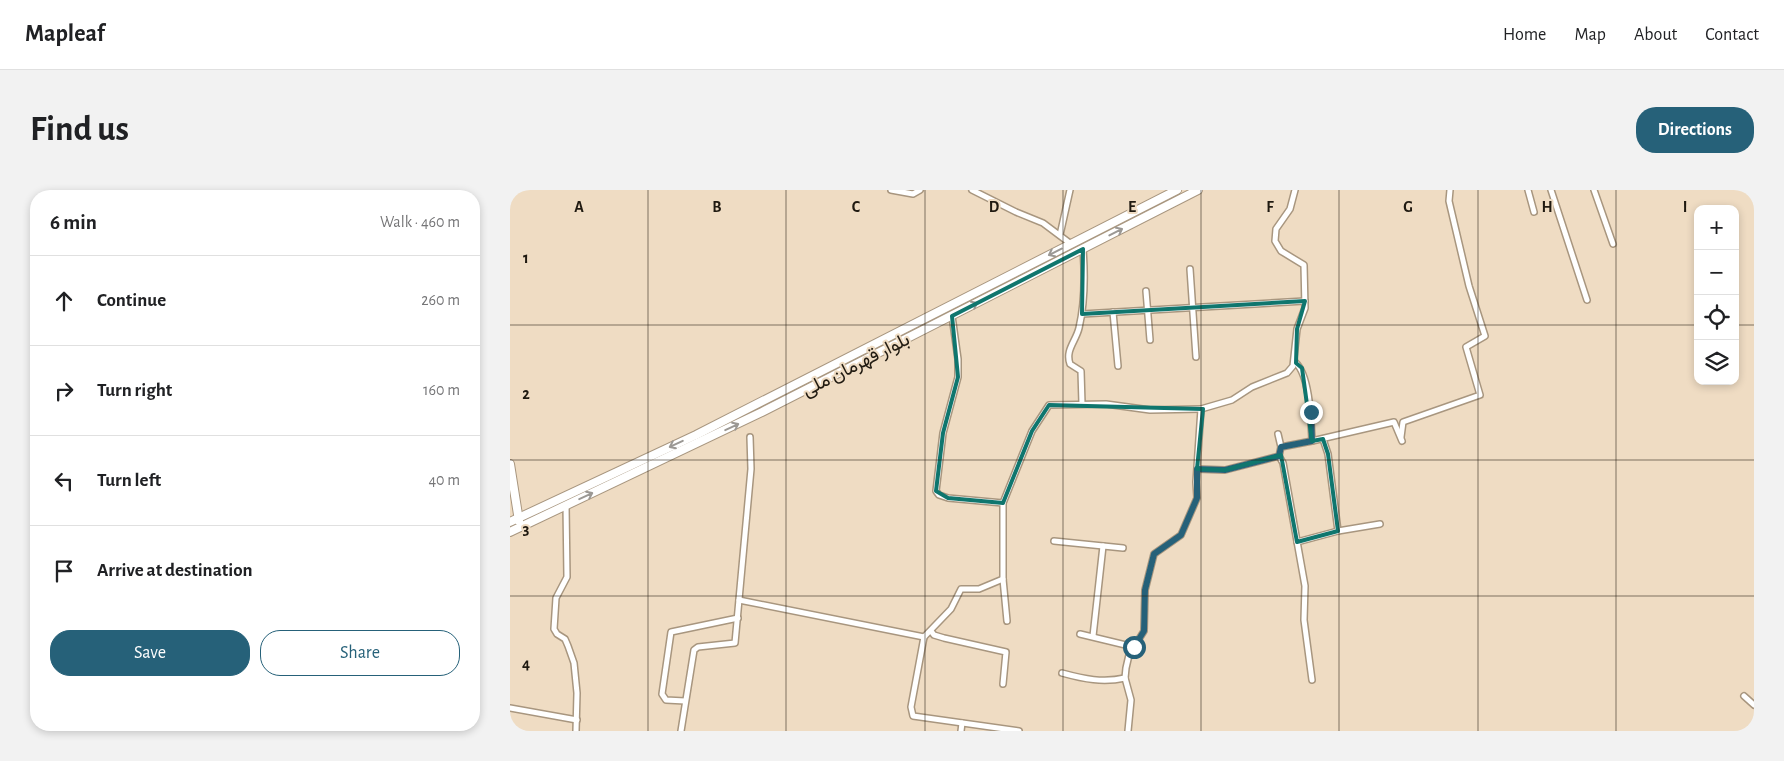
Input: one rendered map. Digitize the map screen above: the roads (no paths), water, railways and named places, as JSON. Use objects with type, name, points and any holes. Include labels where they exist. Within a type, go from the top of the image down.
[{"type":"highway","name":"بلوار قهرمان ملی","points":[[510,522],[696,435],[1177,190]]},
{"type":"highway","name":"بلوار قهرمان ملی","points":[[510,532],[762,412],[1198,190]]},
{"type":"highway","points":[[510,464],[518,518],[522,526]]},
{"type":"street","points":[[891,190],[913,194],[920,190]]},
{"type":"street","points":[[972,190],[1016,212],[1043,222],[1071,244]]},
{"type":"street","points":[[1060,235],[1070,190]]},
{"type":"street","points":[[1008,621],[1003,579],[1003,503],[1032,431],[1049,404],[1106,404],[1150,410],[1201,409],[1232,400],[1252,387],[1287,373],[1295,362],[1297,329],[1305,308],[1304,265],[1280,251],[1275,241],[1276,229],[1290,209],[1295,190]]},
{"type":"street","points":[[1281,447],[1394,422],[1402,439],[1403,422],[1480,395],[1466,347],[1485,336],[1469,286],[1449,201],[1450,190]]},
{"type":"street","points":[[1528,190],[1534,212]]},
{"type":"street","points":[[1551,190],[1587,300]]},
{"type":"street","points":[[1594,190],[1614,244]]},
{"type":"street","points":[[1082,404],[1081,372],[1070,364],[1068,352],[1078,333],[1082,314],[1085,275],[1083,249]]},
{"type":"street","points":[[1190,269],[1196,357]]},
{"type":"street","points":[[1146,291],[1150,340]]},
{"type":"street","points":[[1082,314],[1305,301]]},
{"type":"street","points":[[1113,312],[1118,366]]},
{"type":"street","points":[[952,316],[958,359],[958,376],[943,433],[936,491],[939,495],[948,498],[1003,503]]},
{"type":"street","points":[[1295,362],[1302,368],[1311,412],[1312,441]]},
{"type":"street","points":[[1128,731],[1131,700],[1126,678],[1128,660],[1144,631],[1145,590],[1152,560],[1160,548],[1181,535],[1197,498],[1201,409]]},
{"type":"street","points":[[1278,434],[1281,447],[1279,456],[1283,464],[1305,586],[1304,620],[1312,680]]},
{"type":"street","points":[[681,731],[694,650],[704,646],[734,643],[738,618],[751,469],[750,437]]},
{"type":"street","points":[[1323,439],[1328,454],[1338,531]]},
{"type":"street","points":[[1197,469],[1225,470],[1279,456]]},
{"type":"street","points":[[566,505],[567,577],[556,598],[554,629],[565,640],[574,664],[577,693],[576,731]]},
{"type":"street","points":[[1297,542],[1338,531],[1380,524]]},
{"type":"street","points":[[1054,541],[1123,548]]},
{"type":"street","points":[[1093,636],[1103,546]]},
{"type":"street","points":[[1003,579],[979,589],[961,589],[951,609],[924,637],[911,707],[913,716],[1019,731]]},
{"type":"street","points":[[739,600],[924,637]]},
{"type":"street","points":[[685,702],[666,700],[662,694],[671,632],[738,618]]},
{"type":"street","points":[[931,631],[934,635],[944,638],[1006,652],[1003,684]]},
{"type":"street","points":[[1080,634],[1134,647]]},
{"type":"street","points":[[1062,673],[1082,679],[1110,681],[1126,678]]},
{"type":"street","points":[[1744,696],[1754,705]]},
{"type":"street","points":[[510,708],[577,720]]},
{"type":"street","points":[[961,731],[962,723]]}]
